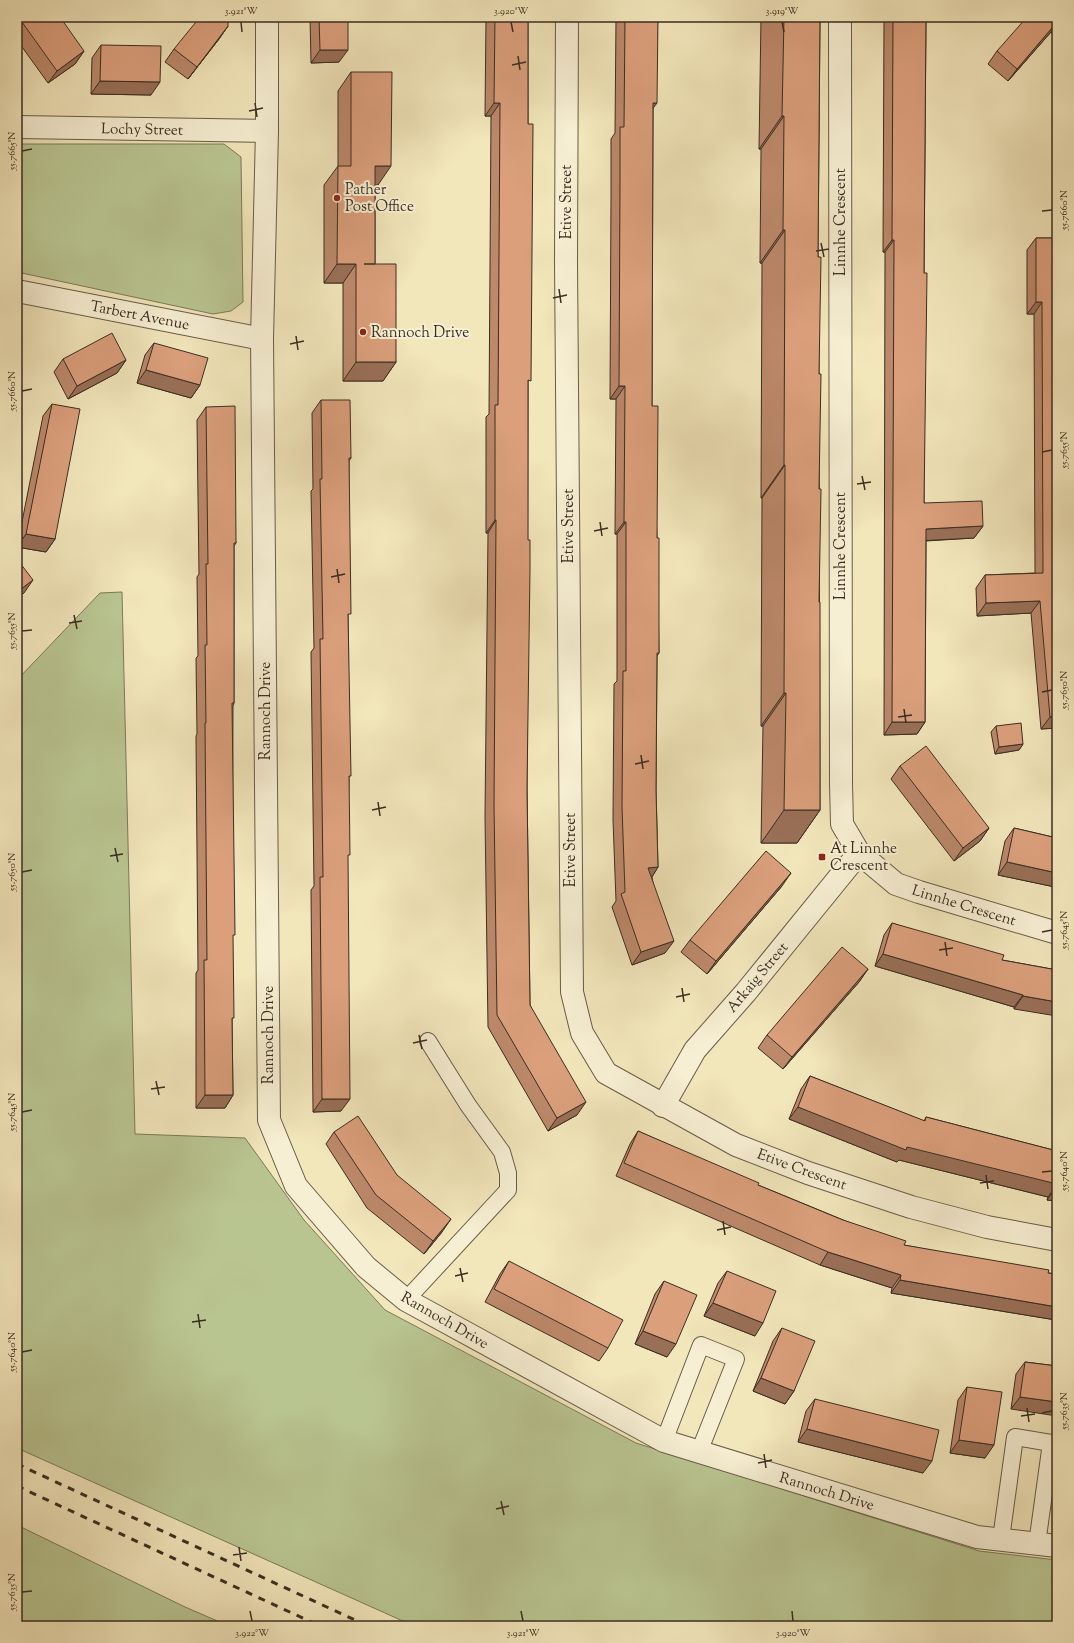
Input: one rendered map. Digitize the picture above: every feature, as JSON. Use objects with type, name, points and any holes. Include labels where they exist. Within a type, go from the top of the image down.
[{"type":"street","name":"Rannoch Drive","points":[[268,17],[262,339],[269,1120],[296,1186],[366,1267],[406,1300],[664,1441],[977,1537],[1047,1545]]},
{"type":"street","name":"Etive Street","points":[[567,17],[566,264],[572,992],[582,1033]]},
{"type":"street","name":"Linnhe Crescent","points":[[840,17],[840,784],[842,824],[859,853],[896,884],[918,892],[1057,933]]},
{"type":"street","name":"Lochy Street","points":[[17,127],[267,131]]},
{"type":"street","name":"Tarbert Avenue","points":[[18,298],[262,339]]},
{"type":"street","name":"Arkaig Street","points":[[663,1106],[695,1050],[746,992],[859,853]]},
{"type":"street","name":"Etive Crescent","points":[[582,1033],[606,1073],[663,1106],[736,1145],[808,1173],[911,1207],[987,1227],[1057,1240]]},
{"type":"lane","points":[[406,1300],[508,1190],[508,1173],[502,1152],[468,1105],[428,1041]]},
{"type":"lane","points":[[664,1441],[702,1345],[736,1359],[698,1452]]},
{"type":"lane","points":[[1001,1539],[1015,1438],[1051,1443],[1047,1545]]},
{"type":"green space","points":[[17,144],[224,144],[241,157],[243,302],[231,311],[213,314],[17,272]]},
{"type":"green space","points":[[122,592],[135,1134],[245,1138],[304,1220],[385,1310],[636,1443],[979,1551],[1057,1560],[1057,1626],[414,1626],[17,1448],[17,680],[100,593]]},
{"type":"green space","points":[[17,1525],[185,1607],[229,1626],[17,1626]]},
{"type":"building","points":[[30,17],[60,17],[84,51],[57,71],[22,22]]},
{"type":"building","points":[[200,17],[227,17],[228,26],[197,67],[174,49]]},
{"type":"building","points":[[319,17],[348,17],[348,50],[320,50]]},
{"type":"building","points":[[495,17],[528,17],[528,124],[533,124],[531,381],[528,380],[528,540],[530,540],[530,569],[527,789],[530,1005],[586,1102],[557,1118],[497,1015],[494,805],[496,520],[495,405],[498,405],[500,103],[494,103]]},
{"type":"building","points":[[625,17],[658,17],[657,103],[653,103],[652,406],[658,406],[657,538],[659,538],[659,653],[657,653],[656,790],[658,867],[648,868],[674,941],[641,952],[621,894],[625,892],[622,807],[623,671],[626,671],[626,522],[624,522],[625,386],[619,386],[620,127],[624,127]]},
{"type":"building","points":[[784,17],[820,17],[818,257],[821,257],[819,374],[821,374],[819,489],[821,489],[819,602],[820,810],[784,810],[786,693],[784,693],[785,230],[783,230],[784,116],[782,116]]},
{"type":"building","points":[[893,17],[926,17],[924,273],[927,273],[924,503],[982,501],[983,526],[926,529],[925,722],[892,722],[894,240],[892,240]]},
{"type":"building","points":[[1027,17],[1057,17],[1057,22],[1017,69],[997,51]]},
{"type":"building","points":[[101,45],[161,46],[160,82],[100,81]]},
{"type":"building","points":[[351,72],[392,72],[391,166],[375,166],[375,264],[396,264],[396,362],[356,362],[356,264],[337,264],[338,166],[351,166]]},
{"type":"building","points":[[1036,238],[1057,238],[1057,716],[1050,717],[1040,601],[986,603],[985,575],[1043,573],[1042,302],[1036,302]]},
{"type":"building","points":[[112,333],[126,360],[77,386],[63,359]]},
{"type":"building","points":[[154,343],[208,358],[200,385],[146,370]]},
{"type":"building","points":[[321,400],[350,400],[351,458],[349,458],[351,614],[348,614],[351,776],[349,776],[350,855],[348,855],[350,1099],[322,1099],[320,877],[323,877],[320,639],[323,639],[320,479],[322,479]]},
{"type":"building","points":[[52,404],[80,409],[55,539],[26,534]]},
{"type":"building","points":[[235,406],[236,543],[234,543],[234,703],[232,703],[235,935],[233,935],[233,1095],[205,1095],[204,960],[207,960],[205,645],[207,645],[206,564],[208,564],[206,407]]},
{"type":"building","points":[[17,559],[33,580],[17,592]]},
{"type":"building","points":[[1021,723],[1023,744],[999,747],[996,726]]},
{"type":"building","points":[[926,746],[989,828],[963,848],[900,766]]},
{"type":"building","points":[[1014,828],[1057,838],[1057,873],[1007,862]]},
{"type":"building","points":[[766,851],[791,873],[716,961],[690,940]]},
{"type":"building","points":[[892,923],[1004,955],[1002,960],[1057,970],[1057,1002],[1023,996],[883,954]]},
{"type":"building","points":[[842,947],[868,969],[792,1057],[767,1035]]},
{"type":"building","points":[[810,1076],[925,1121],[926,1117],[1057,1151],[1057,1184],[907,1147],[906,1150],[798,1107]]},
{"type":"building","points":[[358,1116],[397,1175],[451,1219],[433,1241],[376,1195],[334,1132]]},
{"type":"building","points":[[638,1131],[759,1183],[758,1185],[843,1220],[906,1241],[904,1245],[1049,1270],[1048,1273],[1057,1274],[1057,1307],[900,1280],[901,1275],[828,1252],[624,1163]]},
{"type":"building","points":[[509,1261],[623,1320],[608,1348],[494,1289]]},
{"type":"building","points":[[727,1271],[776,1291],[763,1323],[713,1303]]},
{"type":"building","points":[[664,1281],[697,1295],[676,1344],[643,1331]]},
{"type":"building","points":[[782,1328],[815,1341],[794,1391],[761,1378]]},
{"type":"building","points":[[1025,1362],[1057,1366],[1057,1402],[1020,1397]]},
{"type":"building","points":[[967,1387],[1002,1392],[994,1445],[959,1440]]},
{"type":"building","points":[[815,1399],[939,1430],[932,1461],[807,1429]]},
{"type":"railway","points":[[17,1464],[368,1626]]},
{"type":"railway","points":[[17,1486],[320,1626]]},
{"type":"place","name":"Pather Post Office","points":[[337,198]]},
{"type":"place","name":"Rannoch Drive","points":[[363,332]]},
{"type":"place","name":"At Linnhe Crescent","points":[[822,857]]}]
